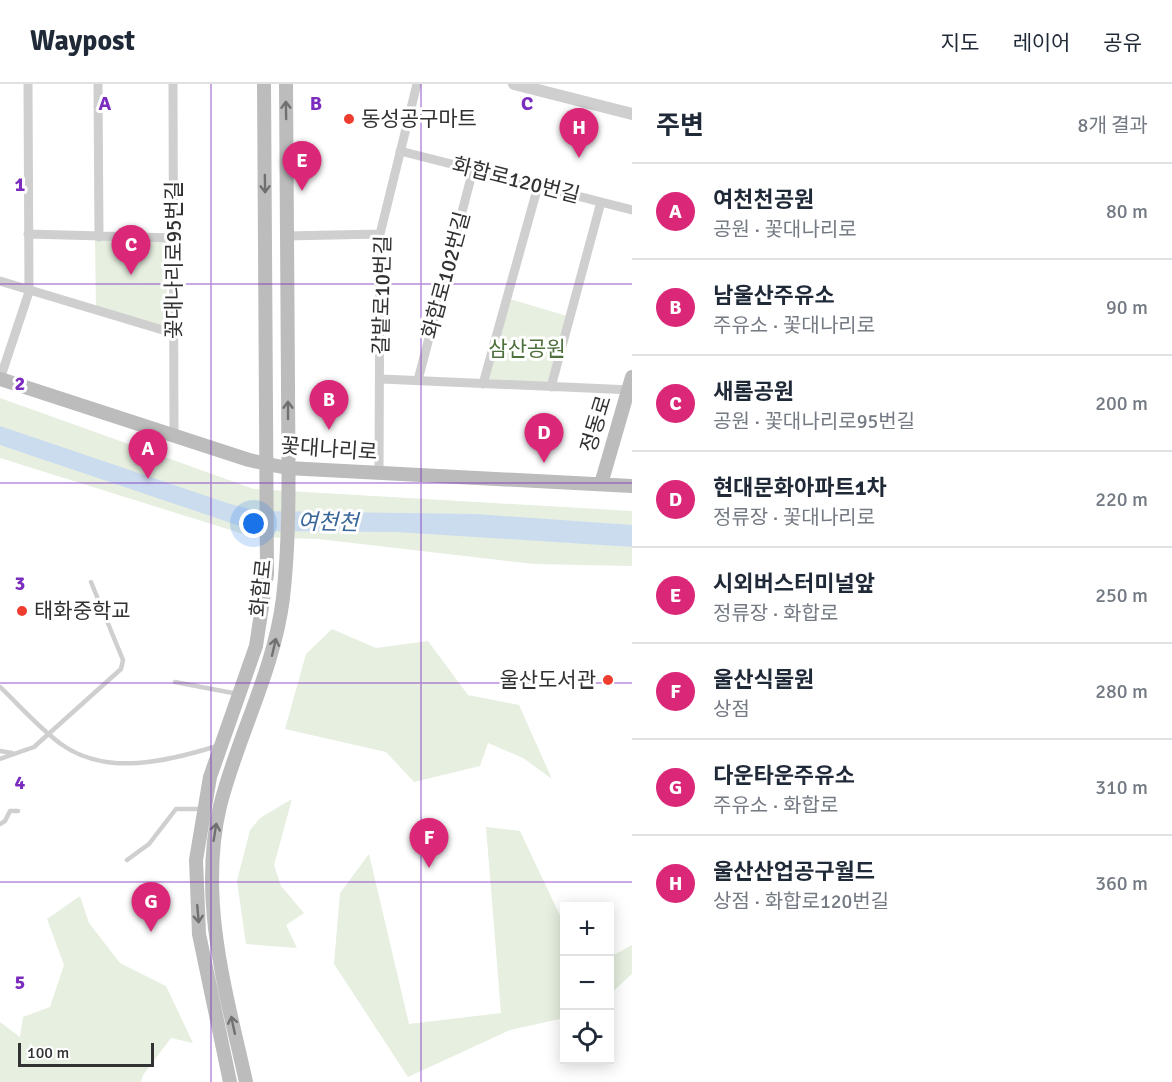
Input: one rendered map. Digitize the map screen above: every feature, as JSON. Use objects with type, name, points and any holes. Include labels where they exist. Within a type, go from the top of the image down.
[{"type":"main road","name":"화합로","points":[[230,1082],[200,934],[196,860],[203,809],[220,745],[250,669],[261,624],[268,550],[264,84]]},
{"type":"main road","name":"화합로","points":[[246,1082],[215,933],[212,860],[218,816],[234,758],[261,692],[273,650],[283,598],[287,487],[286,84]]},
{"type":"main road","name":"꽃대나리로","points":[[0,379],[267,465],[379,474],[632,486]]},
{"type":"main road","name":"정동로","points":[[601,484],[631,385]]},
{"type":"street","points":[[0,379],[29,292],[28,84]]},
{"type":"street","points":[[98,84],[99,237]]},
{"type":"street","name":"꽃대나리로95번길","points":[[173,84],[176,334],[174,436]]},
{"type":"street","name":"갈밭로10번길","points":[[379,474],[382,379],[380,234],[417,84]]},
{"type":"street","points":[[514,84],[632,114]]},
{"type":"street","name":"화합로120번길","points":[[400,151],[632,210]]},
{"type":"street","name":"화합로102번길","points":[[418,380],[473,170]]},
{"type":"street","points":[[483,384],[538,186]]},
{"type":"street","points":[[551,387],[601,202]]},
{"type":"street","points":[[28,234],[174,238]]},
{"type":"street","points":[[287,236],[380,234]]},
{"type":"street","points":[[0,281],[29,292],[176,334]]},
{"type":"street","points":[[382,379],[551,387],[631,385]]},
{"type":"lane","points":[[0,759],[34,747],[50,735],[117,674],[123,665],[91,582]]},
{"type":"lane","points":[[175,682],[241,694]]},
{"type":"lane","points":[[0,687],[62,746],[81,755],[131,763],[170,760],[220,745]]},
{"type":"lane","points":[[0,751],[14,753]]},
{"type":"lane","points":[[127,860],[149,843],[176,809],[203,809]]},
{"type":"lane","points":[[0,824],[5,821],[11,811],[18,811]]},
{"type":"green space","points":[[95,238],[167,239],[167,332],[96,311]]},
{"type":"green space","name":"삼산공원","points":[[510,299],[567,316],[549,384],[487,381]]},
{"type":"green space","points":[[0,398],[254,489],[632,511],[632,566],[534,564],[318,539],[253,537],[0,458]]},
{"type":"green space","points":[[332,629],[376,648],[428,641],[468,695],[519,705],[552,779],[523,758],[488,743],[480,766],[414,782],[386,752],[285,729],[306,654]]},
{"type":"green space","points":[[292,799],[274,865],[281,886],[304,913],[286,925],[297,948],[246,944],[237,881],[250,830],[260,818]]},
{"type":"green space","points":[[486,827],[520,831],[560,916],[560,1019],[510,1030],[408,1077],[334,964],[340,893],[369,854],[409,1024],[501,1013]]},
{"type":"green space","points":[[80,896],[89,923],[120,963],[166,986],[193,1043],[171,1038],[143,1075],[141,1082],[0,1082],[0,1022],[20,1037],[23,1017],[50,1007],[64,965],[47,919]]},
{"type":"green space","points":[[632,945],[632,974],[614,990],[614,956]]},
{"type":"water","name":"여천천","points":[[0,426],[230,504],[258,511],[475,514],[632,525],[632,547],[396,532],[255,531],[0,445]]},
{"type":"place","name":"동성공구마트","points":[[349,119]]},
{"type":"place","name":"울산산업공구월드","points":[[579,158]]},
{"type":"place","name":"시외버스터미널앞","points":[[302,191]]},
{"type":"place","name":"새롬공원","points":[[131,275]]},
{"type":"place","name":"남울산주유소","points":[[329,430]]},
{"type":"place","name":"현대문화아파트1차","points":[[544,463]]},
{"type":"place","name":"여천천공원","points":[[148,479]]},
{"type":"place","name":"태화중학교","points":[[22,611]]},
{"type":"place","name":"울산도서관","points":[[608,680]]},
{"type":"place","name":"울산식물원","points":[[429,868]]},
{"type":"place","name":"다운타운주유소","points":[[151,932]]}]
